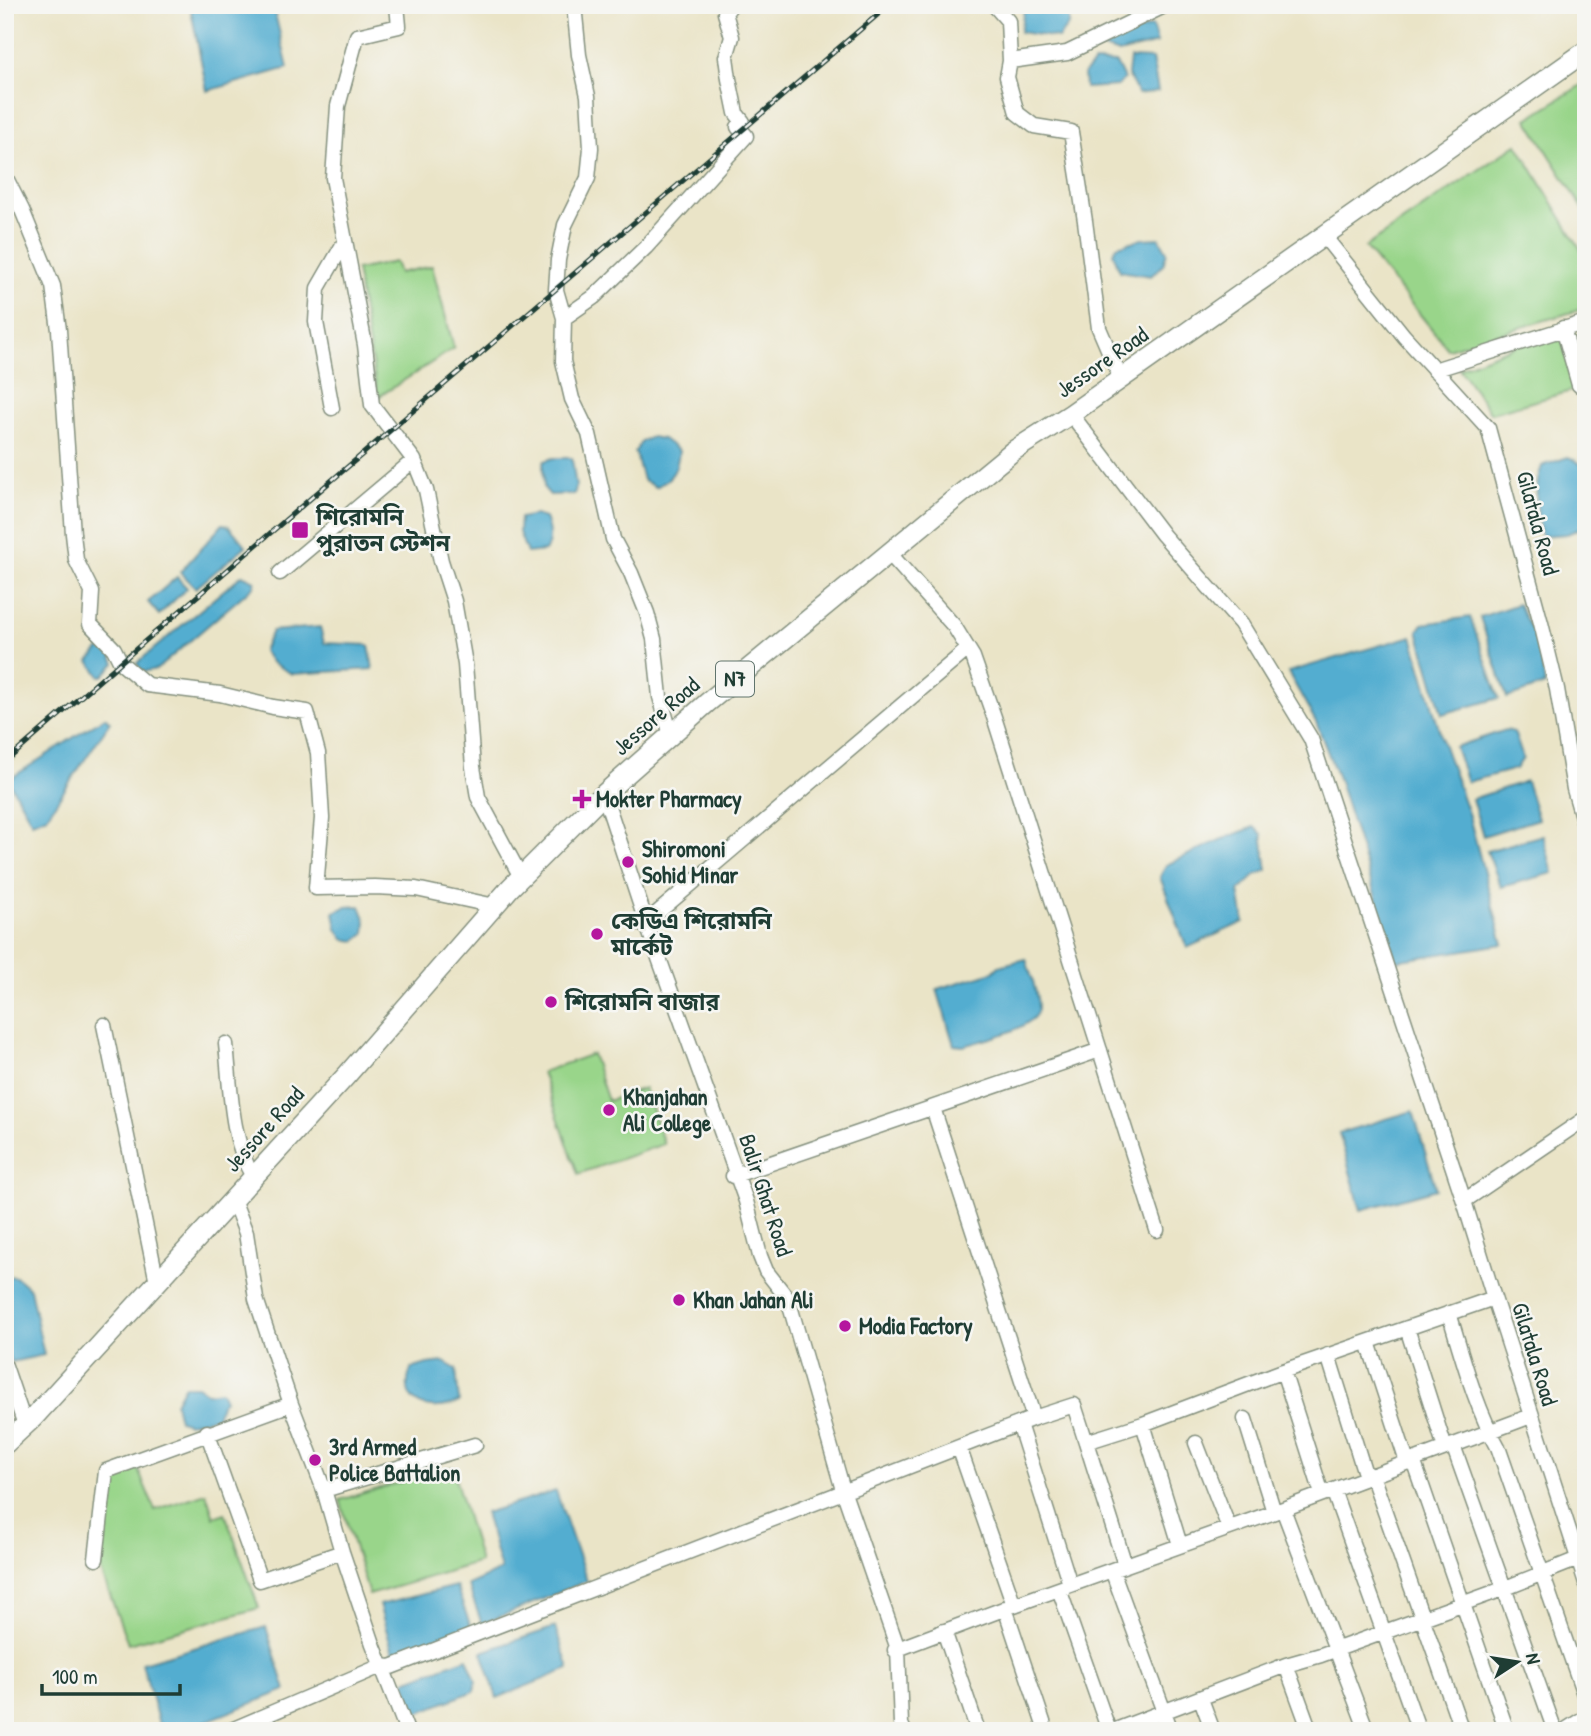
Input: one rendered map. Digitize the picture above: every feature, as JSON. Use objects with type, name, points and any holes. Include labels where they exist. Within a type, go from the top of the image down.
[{"type":"highway","name":"Jessore Road","points":[[5,1444],[253,1177],[495,905],[603,795],[671,735],[1013,451],[1071,414],[1586,51]]},
{"type":"street","points":[[397,5],[399,26],[357,36],[338,106],[333,178],[363,334],[372,405],[414,460],[426,490],[441,561],[454,601],[468,687],[473,767],[478,797],[522,877]]},
{"type":"street","points":[[574,5],[579,55],[588,96],[591,148],[588,178],[565,225],[558,260],[556,290],[564,318],[563,360],[572,399],[589,434],[613,539],[631,573],[647,613],[654,639],[660,697],[671,735]]},
{"type":"street","points":[[564,318],[594,297],[646,247],[746,136],[738,127],[743,121],[736,113],[726,57],[732,37],[725,13],[731,5]]},
{"type":"street","points":[[994,5],[1008,21],[1010,61],[1007,77],[1017,113],[1034,126],[1071,132],[1099,328],[1121,379]]},
{"type":"street","points":[[1010,61],[1067,53],[1166,5]]},
{"type":"street","points":[[5,176],[53,286],[59,330],[74,547],[76,560],[92,592],[90,624],[114,649],[121,663],[147,685],[220,694],[307,712],[318,753],[322,818],[316,888],[416,889],[495,905]]},
{"type":"street","name":"Gilatala Road","points":[[1324,236],[1434,370],[1488,428],[1541,623],[1557,689],[1574,789],[1586,831]]},
{"type":"street","points":[[332,408],[316,322],[318,288],[344,243]]},
{"type":"street","points":[[1434,370],[1586,322]]},
{"type":"street","points":[[1563,328],[1579,385]]},
{"type":"street","name":"Gilatala Road","points":[[1071,414],[1163,536],[1241,624],[1311,739],[1464,1200],[1586,1583]]},
{"type":"street","points":[[280,573],[414,460]]},
{"type":"street","points":[[889,553],[954,626],[968,649],[994,717],[1157,1230]]},
{"type":"street","points":[[644,924],[968,649]]},
{"type":"street","name":"Balir Ghat Road","points":[[603,795],[644,924],[735,1176],[762,1273],[785,1301],[841,1491],[897,1649],[901,1731]]},
{"type":"street","points":[[104,1025],[157,1282]]},
{"type":"street","points":[[226,1044],[236,1139],[253,1177]]},
{"type":"street","points":[[735,1176],[1100,1050]]},
{"type":"street","points":[[933,1108],[1034,1418]]},
{"type":"street","points":[[1464,1200],[1586,1118]]},
{"type":"street","points":[[233,1199],[246,1233],[256,1299],[291,1404],[324,1490],[342,1552],[407,1731]]},
{"type":"street","points":[[1086,1443],[1494,1298]]},
{"type":"street","points":[[1449,1313],[1586,1700]]},
{"type":"street","points":[[1407,1328],[1503,1589],[1563,1730],[1586,1717]]},
{"type":"street","points":[[1367,1342],[1507,1731]]},
{"type":"street","points":[[1328,1355],[1369,1476],[1424,1618],[1462,1731]]},
{"type":"street","points":[[5,1366],[25,1425]]},
{"type":"street","points":[[1283,1371],[1419,1731]]},
{"type":"street","points":[[96,1559],[106,1471],[207,1432],[291,1404]]},
{"type":"street","points":[[229,1731],[382,1666],[391,1667],[841,1491],[1074,1405],[1118,1567],[1171,1731]]},
{"type":"street","points":[[897,1649],[1531,1416]]},
{"type":"street","points":[[1245,1419],[1278,1511],[1367,1731]]},
{"type":"street","points":[[1019,1424],[1065,1586],[1111,1731],[1286,1665],[1461,1605],[1578,1559]]},
{"type":"street","points":[[1143,1424],[1180,1545]]},
{"type":"street","points":[[207,1432],[260,1580],[342,1552]]},
{"type":"street","points":[[1196,1443],[1229,1528]]},
{"type":"street","points":[[324,1490],[475,1445]]},
{"type":"street","points":[[959,1447],[1046,1731]]},
{"type":"street","points":[[944,1631],[978,1731]]},
{"type":"street","points":[[1286,1665],[1310,1731]]},
{"type":"street","points":[[1201,1699],[1213,1731]]},
{"type":"green space","points":[[1586,82],[1586,213],[1527,119]]},
{"type":"green space","points":[[1517,144],[1586,258],[1586,308],[1448,349],[1365,247]]},
{"type":"green space","points":[[395,262],[399,273],[432,266],[454,348],[378,397],[356,270]]},
{"type":"green space","points":[[1560,328],[1575,390],[1491,413],[1459,368]]},
{"type":"green space","points":[[592,1054],[608,1101],[644,1088],[664,1144],[578,1174],[542,1072]]},
{"type":"green space","points":[[136,1465],[155,1510],[206,1493],[214,1517],[225,1513],[259,1608],[128,1644],[100,1568],[111,1475]]},
{"type":"green space","points":[[452,1467],[480,1562],[369,1595],[340,1500]]},
{"type":"water","points":[[190,5],[273,5],[288,68],[207,91]]},
{"type":"water","points":[[1025,5],[1069,5],[1069,24],[1058,38],[1020,32]]},
{"type":"water","points":[[1152,26],[1157,43],[1119,53],[1097,46]]},
{"type":"water","points":[[1130,58],[1152,59],[1158,91],[1138,94],[1128,75]]},
{"type":"water","points":[[1095,62],[1116,63],[1124,79],[1117,86],[1085,88],[1084,73]]},
{"type":"water","points":[[1159,238],[1167,252],[1163,265],[1151,276],[1120,271],[1113,253],[1117,246],[1142,239]]},
{"type":"water","points":[[651,437],[663,439],[679,451],[673,473],[656,487],[643,480],[635,452],[641,442]]},
{"type":"water","points":[[1568,457],[1583,466],[1585,471],[1586,526],[1567,534],[1541,536],[1537,492],[1542,466]]},
{"type":"water","points":[[572,458],[576,488],[574,494],[550,495],[544,488],[544,461]]},
{"type":"water","points":[[535,515],[545,518],[549,543],[545,551],[527,553],[519,532],[520,518]]},
{"type":"water","points":[[223,524],[229,526],[246,546],[196,588],[180,572]]},
{"type":"water","points":[[242,575],[255,581],[254,586],[157,669],[142,672],[137,663]]},
{"type":"water","points":[[177,577],[187,588],[159,615],[148,602]]},
{"type":"water","points":[[1518,604],[1539,645],[1545,685],[1507,698],[1480,617]]},
{"type":"water","points":[[1470,617],[1499,698],[1442,714],[1418,631],[1423,624]]},
{"type":"water","points":[[320,627],[324,643],[369,645],[373,669],[292,674],[271,662],[263,651],[272,631]]},
{"type":"water","points":[[1412,636],[1443,743],[1469,816],[1503,944],[1396,961],[1339,781],[1316,722],[1288,672]]},
{"type":"water","points":[[103,646],[108,648],[115,663],[100,676],[89,661]]},
{"type":"water","points":[[105,717],[110,722],[47,816],[32,822],[8,780]]},
{"type":"water","points":[[1506,730],[1514,732],[1523,758],[1516,769],[1467,782],[1455,747]]},
{"type":"water","points":[[1526,781],[1538,819],[1483,836],[1472,799]]},
{"type":"water","points":[[1254,827],[1262,834],[1267,870],[1256,875],[1239,891],[1244,922],[1187,948],[1160,877],[1166,865]]},
{"type":"water","points":[[1543,835],[1553,873],[1501,887],[1487,851]]},
{"type":"water","points":[[360,906],[366,921],[365,933],[355,941],[344,939],[337,929],[334,912],[346,907]]},
{"type":"water","points":[[1026,959],[1037,996],[1038,1008],[1035,1015],[1028,1022],[1007,1033],[963,1046],[954,1045],[937,989]]},
{"type":"water","points":[[1413,1111],[1436,1189],[1361,1210],[1339,1133]]},
{"type":"water","points":[[5,1276],[16,1277],[30,1289],[44,1355],[11,1362],[5,1349]]},
{"type":"water","points":[[444,1362],[456,1369],[459,1402],[438,1407],[419,1404],[409,1391],[411,1369]]},
{"type":"water","points":[[184,1386],[197,1386],[207,1393],[221,1391],[225,1400],[217,1417],[188,1423],[179,1420],[175,1403]]},
{"type":"water","points":[[556,1491],[587,1581],[482,1624],[468,1585],[501,1570],[485,1513]]},
{"type":"water","points":[[456,1586],[471,1627],[394,1656],[379,1605]]},
{"type":"water","points":[[266,1627],[286,1690],[181,1731],[161,1731],[142,1663]]},
{"type":"water","points":[[555,1627],[569,1669],[497,1698],[482,1652]]},
{"type":"water","points":[[467,1658],[476,1680],[474,1691],[415,1714],[405,1681]]},
{"type":"railway","points":[[5,762],[889,5]]},
{"type":"place","name":"শিরোমনি পুরাতন স্টেশন","points":[[300,530]]},
{"type":"place","name":"Mokter Pharmacy","points":[[582,799]]},
{"type":"place","name":"Shiromoni Sohid Minar","points":[[628,862]]},
{"type":"place","name":"কেডিএ শিরোমনি মার্কেট","points":[[597,934]]},
{"type":"place","name":"শিরোমনি বাজার","points":[[551,1002]]},
{"type":"place","name":"Khanjahan Ali College","points":[[609,1110]]},
{"type":"place","name":"Khan Jahan Ali","points":[[679,1300]]},
{"type":"place","name":"Modia Factory","points":[[845,1326]]},
{"type":"place","name":"3rd Armed Police Battalion","points":[[315,1460]]}]
